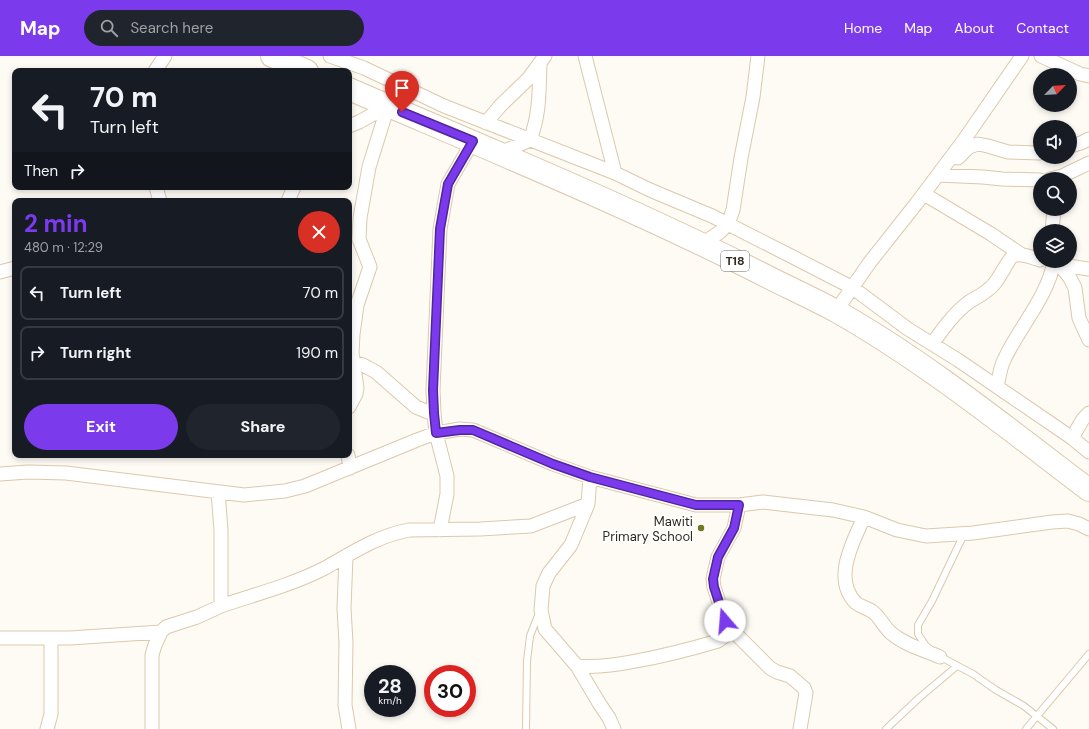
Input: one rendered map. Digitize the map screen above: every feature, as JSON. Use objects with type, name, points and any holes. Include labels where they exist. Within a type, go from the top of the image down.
[{"type":"highway","points":[[272,56],[300,68]]},
{"type":"highway","name":"T18","points":[[352,90],[473,141],[702,244],[836,311],[904,353],[974,403],[1089,490]]},
{"type":"street","points":[[157,68],[165,56]]},
{"type":"street","points":[[330,56],[362,62],[437,103],[615,173],[712,216],[853,288],[908,329],[997,387],[1072,438],[1089,452]]},
{"type":"street","points":[[585,56],[615,173]]},
{"type":"street","points":[[702,244],[720,232],[728,224],[735,202],[741,158],[753,97],[758,56]]},
{"type":"street","points":[[836,311],[870,262],[947,163],[1022,56]]},
{"type":"street","points":[[1041,56],[1080,74],[1089,76]]},
{"type":"street","points":[[486,123],[500,106],[528,79],[542,60]]},
{"type":"street","points":[[500,153],[530,140],[540,101],[542,60]]},
{"type":"street","points":[[352,125],[388,106]]},
{"type":"street","points":[[352,353],[357,305],[370,267],[359,239],[360,218],[369,167],[388,106]]},
{"type":"street","points":[[1077,144],[1089,139]]},
{"type":"street","points":[[440,530],[445,509],[447,476],[436,433],[433,390],[440,229],[448,184],[473,141]]},
{"type":"street","points":[[947,163],[960,157],[969,147],[978,144],[1008,152],[1033,153]]},
{"type":"street","points":[[1070,172],[1089,163]]},
{"type":"street","points":[[938,175],[1033,180]]},
{"type":"street","points":[[924,194],[991,234],[1022,255]]},
{"type":"street","points":[[932,344],[951,319],[968,302],[986,292],[994,284],[1010,258],[1014,255],[1022,255],[1033,258]]},
{"type":"street","points":[[1077,267],[1089,269]]},
{"type":"street","points":[[997,387],[1003,361],[1042,295],[1053,268]]},
{"type":"street","points":[[1059,268],[1070,278],[1075,288],[1079,318],[1089,340]]},
{"type":"street","points":[[0,272],[12,269]]},
{"type":"street","points":[[352,362],[376,372],[416,408],[434,413]]},
{"type":"street","points":[[352,366],[357,388],[352,401]]},
{"type":"street","points":[[1072,438],[1089,412]]},
{"type":"street","points":[[0,474],[28,472],[66,473],[244,495],[285,491],[305,486],[436,433],[473,430],[553,464],[590,477],[696,505],[739,505],[763,502],[833,510],[864,517],[897,530],[926,536],[964,534],[1068,521],[1089,529]]},
{"type":"street","points":[[348,458],[350,468]]},
{"type":"street","points":[[590,477],[588,504],[571,545],[549,573],[543,586],[541,610],[543,624],[548,633],[577,666],[609,718],[614,729]]},
{"type":"street","points":[[218,492],[221,530],[221,606]]},
{"type":"street","points":[[152,729],[152,656],[161,632],[172,624],[197,617],[221,606],[278,588],[325,568],[370,543],[399,532],[408,530],[531,526],[588,504]]},
{"type":"street","points":[[739,505],[734,528],[718,557],[713,579],[714,587],[725,621],[730,628],[770,668],[790,676],[804,688],[806,693],[800,729]]},
{"type":"street","points":[[864,517],[845,566],[844,576],[848,591],[857,604],[874,613],[889,632],[898,639],[940,657]]},
{"type":"street","points":[[346,556],[344,608],[346,644],[345,705],[348,729]]},
{"type":"street","points":[[577,666],[590,668],[662,656],[718,641],[725,636],[730,628]]},
{"type":"street","points":[[0,638],[51,638],[161,632]]},
{"type":"street","points":[[47,729],[51,706],[51,638]]},
{"type":"lane","points":[[964,534],[932,601],[918,625],[918,634],[926,646],[940,657],[973,674],[996,690],[1024,706],[1053,729]]},
{"type":"lane","points":[[526,729],[526,666],[529,642],[541,610]]},
{"type":"lane","points":[[1026,729],[1089,654]]},
{"type":"lane","points":[[886,729],[919,698],[957,666]]},
{"type":"place","name":"Mawiti Primary School","points":[[701,528]]},
{"type":"route","points":[[402,112],[473,141],[448,184],[440,229],[433,390],[436,433],[467,429],[473,430],[553,464],[590,477],[696,505],[739,505],[734,528],[718,557],[713,579],[714,587],[725,621]]}]
